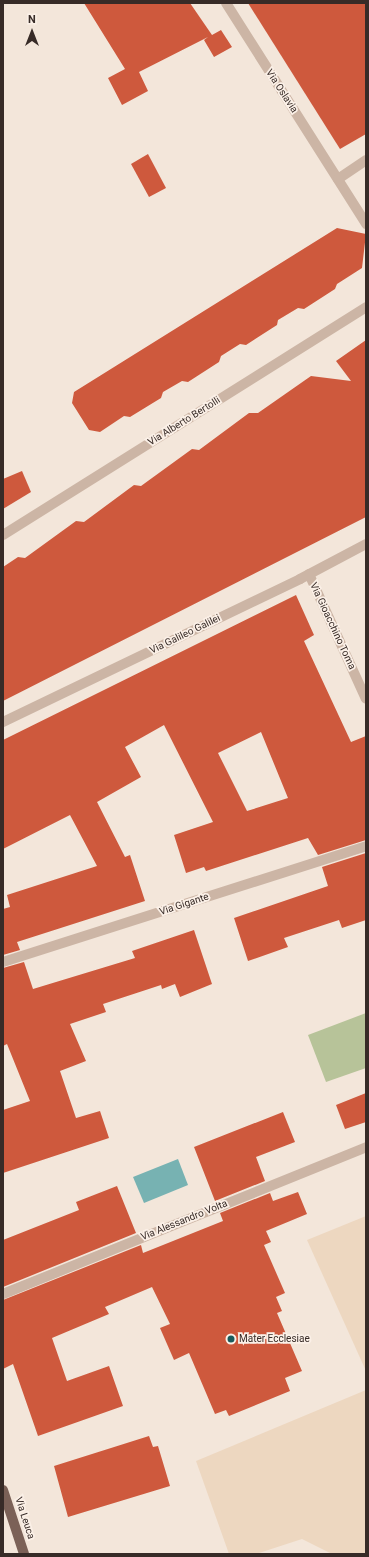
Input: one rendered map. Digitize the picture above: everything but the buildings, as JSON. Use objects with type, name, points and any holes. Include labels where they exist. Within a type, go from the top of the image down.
[{"type":"main road","name":"Via Leuca","points":[[3,1490],[24,1554]]},
{"type":"street","name":"Via Oslavia","points":[[226,3],[366,224]]},
{"type":"street","points":[[338,179],[366,160]]},
{"type":"street","name":"Via Alberto Bertolli","points":[[3,535],[366,306]]},
{"type":"street","name":"Via Galileo Galilei","points":[[3,722],[309,574],[366,544]]},
{"type":"street","name":"Via Gioacchino Toma","points":[[309,574],[366,699]]},
{"type":"street","name":"Via Gigante","points":[[3,962],[366,846]]},
{"type":"street","name":"Via Alessandro Volta","points":[[3,1294],[366,1147]]},
{"type":"green space","points":[[366,1013],[366,1068],[326,1082],[308,1035]]},
{"type":"shaded area","points":[[366,1216],[366,1371],[307,1240]]},
{"type":"shaded area","points":[[366,1390],[366,1554],[332,1554],[302,1539],[256,1554],[229,1554],[196,1461]]},
{"type":"water","points":[[178,1159],[188,1185],[144,1203],[133,1177]]},
{"type":"place","name":"Mater Ecclesiae","points":[[231,1339]]}]
